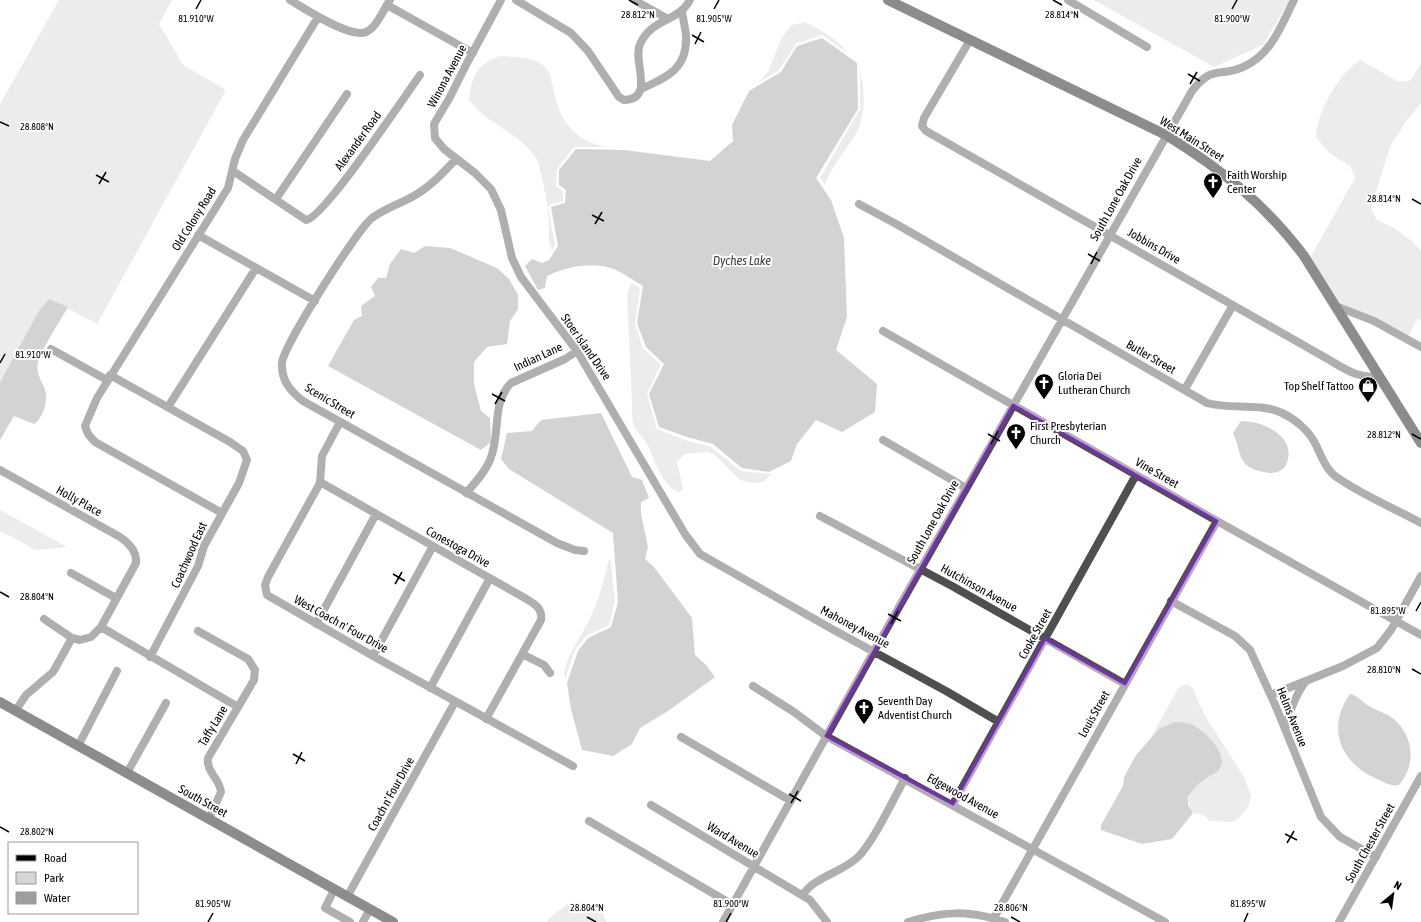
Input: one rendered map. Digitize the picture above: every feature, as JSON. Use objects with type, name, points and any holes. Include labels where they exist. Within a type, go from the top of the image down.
[{"type":"main road","name":"West Main Street","points":[[888,0],[1166,136],[1200,156],[1236,183],[1264,208],[1291,238],[1304,256],[1338,307],[1421,443]]},
{"type":"main road","name":"South Street","points":[[0,703],[16,710],[393,922]]},
{"type":"street","points":[[290,0],[318,17],[344,29],[365,33],[373,26],[388,2],[473,53]]},
{"type":"street","name":"Winona Avenue","points":[[456,159],[437,141],[434,124],[450,97],[501,0]]},
{"type":"street","points":[[516,0],[571,33],[588,51],[621,99],[632,98],[641,89],[676,69],[683,59],[686,38],[682,11]]},
{"type":"street","points":[[634,0],[668,19]]},
{"type":"street","points":[[641,89],[642,77],[637,57],[640,44],[652,27],[682,11],[690,0]]},
{"type":"street","points":[[1068,0],[1146,47]]},
{"type":"street","name":"South Lone Oak Drive","points":[[723,922],[826,736],[1192,91],[1205,77],[1212,73],[1241,68],[1254,61],[1268,50],[1294,0]]},
{"type":"street","name":"Old Colony Road","points":[[222,513],[95,442],[87,431],[86,422],[109,378],[228,188],[238,150],[243,140],[318,17]]},
{"type":"street","name":"Jobbins Drive","points":[[970,40],[924,118],[922,126],[926,131],[1358,376],[1379,375]]},
{"type":"street","name":"Alexander Road","points":[[276,199],[306,220],[313,218],[324,208],[361,159],[420,75]]},
{"type":"street","points":[[232,171],[276,199],[347,94]]},
{"type":"street","name":"Scenic Street","points":[[456,159],[430,186],[411,198],[379,213],[364,225],[315,301],[285,352],[282,362],[284,378],[290,390],[296,395],[340,422],[557,543],[575,550],[584,551]]},
{"type":"street","name":"Stoer Island Drive","points":[[456,159],[480,177],[495,195],[501,210],[512,258],[521,277],[577,351],[676,520],[699,553]]},
{"type":"street","name":"Butler Street","points":[[859,204],[1185,390],[1213,404],[1260,407],[1283,414],[1292,419],[1308,434],[1327,466],[1338,479],[1421,523]]},
{"type":"street","points":[[198,235],[315,301]]},
{"type":"street","points":[[51,349],[168,407],[256,268]]},
{"type":"street","points":[[1185,390],[1233,305]]},
{"type":"street","points":[[1338,307],[1374,321],[1421,347]]},
{"type":"street","name":"Vine Street","points":[[883,331],[1217,521],[1421,634]]},
{"type":"street","name":"Indian Lane","points":[[466,493],[490,460],[496,433],[500,401],[506,388],[511,383],[565,359],[577,351]]},
{"type":"street","name":"Coachwood East","points":[[150,657],[190,584],[198,566],[204,546],[239,483],[247,460],[243,451],[238,447],[168,407]]},
{"type":"street","name":"West Coach n' Four Drive","points":[[340,422],[322,456],[320,482],[268,577],[265,585],[266,591],[270,598],[455,702],[573,766]]},
{"type":"street","points":[[883,440],[966,488]]},
{"type":"street","name":"Holly Place","points":[[0,470],[127,541],[135,552],[136,560],[116,598]]},
{"type":"street","name":"Cooke Street","points":[[952,804],[1136,475]]},
{"type":"street","name":"Conestoga Drive","points":[[320,482],[490,578],[536,605],[541,610],[541,620],[486,719]]},
{"type":"street","points":[[316,624],[376,514]]},
{"type":"street","name":"Hutchinson Avenue","points":[[820,516],[1125,684]]},
{"type":"street","name":"Louis Street","points":[[994,918],[1217,521]]},
{"type":"street","points":[[373,656],[433,546]]},
{"type":"street","name":"Mahoney Avenue","points":[[699,553],[999,722]]},
{"type":"street","points":[[44,619],[72,638],[86,639],[96,633],[101,627],[116,598],[71,573]]},
{"type":"street","points":[[1271,695],[1370,653],[1384,641],[1397,621],[1421,576]]},
{"type":"street","points":[[430,688],[490,578]]},
{"type":"street","name":"Helms Avenue","points":[[1171,601],[1240,640],[1250,650],[1271,695],[1321,817],[1340,837],[1376,857]]},
{"type":"street","points":[[101,627],[238,707]]},
{"type":"street","name":"Taffy Lane","points":[[198,631],[248,659],[255,668],[254,680],[208,758],[208,768],[221,792],[209,819]]},
{"type":"street","points":[[16,710],[26,695],[52,672],[72,638]]},
{"type":"street","points":[[522,654],[544,665],[550,674]]},
{"type":"street","points":[[78,746],[117,672]]},
{"type":"street","points":[[1285,729],[1292,708],[1306,680]]},
{"type":"street","name":"Edgewood Avenue","points":[[753,686],[794,712],[826,736],[1166,922]]},
{"type":"street","name":"Coach n' Four Drive","points":[[347,897],[455,702]]},
{"type":"street","points":[[127,773],[166,703]]},
{"type":"street","points":[[682,737],[791,801]]},
{"type":"street","name":"South Chester Street","points":[[1339,922],[1421,776]]},
{"type":"street","points":[[803,895],[808,888],[842,869],[859,856],[905,778]]},
{"type":"street","name":"Ward Avenue","points":[[651,805],[803,895],[819,909],[827,922]]},
{"type":"street","points":[[589,821],[732,905]]},
{"type":"street","points":[[334,890],[325,908],[350,922]]},
{"type":"street","points":[[363,922],[370,909]]},
{"type":"street","points":[[908,922],[938,914],[953,912],[979,914],[1005,922]]},
{"type":"highlighted area","points":[[1013,405],[1217,521],[1125,684],[1045,639],[953,804],[826,736]]},
{"type":"green space","points":[[59,0],[172,0],[159,24],[183,65],[226,90],[97,324],[49,299],[40,309],[0,382],[0,104]]},
{"type":"green space","points":[[1094,0],[1290,0],[1263,45],[1214,67]]},
{"type":"green space","points":[[804,22],[828,34],[848,53],[822,35],[796,44],[779,70],[758,83],[768,72],[781,39],[791,25]]},
{"type":"green space","points":[[500,56],[529,59],[544,66],[550,74],[560,113],[571,129],[586,141],[607,147],[574,147],[557,169],[556,186],[563,191],[563,201],[551,204],[548,207],[555,245],[552,251],[549,239],[549,221],[546,199],[541,171],[537,160],[523,143],[476,109],[469,100],[471,85],[477,72],[486,63]]},
{"type":"green space","points":[[1360,60],[1399,82],[1411,80],[1421,63],[1421,103],[1405,123],[1390,147],[1371,208],[1377,220],[1394,228],[1412,241],[1421,251],[1421,319],[1416,321],[1406,341],[1343,309],[1310,258],[1355,178],[1350,166],[1329,153],[1316,137],[1317,127],[1320,116],[1330,94],[1337,83],[1352,66]]},
{"type":"green space","points":[[860,72],[864,101],[861,123],[854,137],[836,163],[825,185],[820,178],[860,109]]},
{"type":"green space","points":[[631,283],[640,288],[635,325],[643,348],[661,365],[647,394],[657,429],[685,440],[711,447],[741,471],[771,474],[764,482],[751,483],[740,480],[714,454],[707,452],[684,454],[677,462],[683,488],[680,492],[674,490],[664,480],[647,444],[635,429],[632,420],[627,296]]},
{"type":"green space","points":[[0,510],[67,547],[36,550],[0,531]]},
{"type":"green space","points":[[609,559],[611,561],[615,602],[609,625],[586,636],[575,650],[566,677],[564,677],[567,661],[587,625],[596,604]]},
{"type":"green space","points":[[1186,684],[1192,687],[1204,714],[1244,777],[1251,796],[1248,807],[1239,818],[1232,822],[1210,821],[1202,814],[1193,813],[1190,806],[1190,794],[1193,789],[1203,780],[1215,774],[1210,740],[1202,730],[1149,741],[1179,687]]},
{"type":"green space","points":[[585,902],[603,912],[606,922],[547,922],[549,918],[569,903]]},
{"type":"water","name":"Dyches Lake","points":[[822,38],[857,63],[858,109],[816,178],[831,200],[844,238],[847,317],[836,350],[877,384],[875,412],[842,432],[816,420],[797,444],[791,461],[769,472],[742,468],[713,444],[659,427],[649,394],[664,364],[646,347],[637,323],[643,286],[616,270],[608,267],[590,265],[572,267],[547,276],[545,288],[538,290],[525,266],[532,259],[542,263],[549,260],[558,246],[551,207],[565,203],[566,190],[559,185],[559,170],[576,149],[624,150],[710,161],[733,141],[732,125],[749,91],[781,72],[797,46]]},
{"type":"water","points":[[425,246],[450,248],[497,268],[509,279],[518,295],[518,309],[510,321],[507,344],[487,347],[474,362],[474,384],[481,411],[490,418],[491,442],[481,450],[328,366],[354,320],[362,316],[361,306],[375,296],[371,287],[378,278],[386,278],[390,264],[401,249],[414,253]]},
{"type":"water","points":[[49,299],[68,307],[38,362],[37,367],[39,376],[46,394],[46,402],[43,411],[37,422],[34,424],[14,416],[0,440],[0,382],[40,309]]},
{"type":"water","points":[[601,413],[632,477],[642,480],[649,498],[641,502],[641,514],[648,547],[645,559],[654,567],[692,618],[695,655],[706,665],[715,677],[668,711],[640,728],[632,744],[613,756],[582,750],[571,709],[567,683],[578,651],[588,638],[611,627],[618,602],[613,533],[509,469],[501,459],[507,433],[532,431],[541,420]]},
{"type":"water","points":[[1241,421],[1260,424],[1278,433],[1288,448],[1288,457],[1285,467],[1278,472],[1267,473],[1255,470],[1244,462],[1241,458],[1233,433]]},
{"type":"water","points":[[1350,694],[1369,706],[1393,718],[1402,728],[1411,752],[1408,769],[1399,785],[1388,784],[1364,772],[1354,764],[1346,754],[1338,732],[1339,719]]},
{"type":"water","points":[[1175,722],[1188,723],[1195,726],[1208,736],[1218,749],[1221,756],[1222,762],[1219,770],[1200,783],[1188,797],[1188,805],[1193,813],[1172,839],[1142,844],[1101,830],[1101,825],[1123,786],[1124,777],[1136,755],[1160,728]]},
{"type":"place","name":"Faith Worship Center","points":[[1213,199]]},
{"type":"place","name":"Gloria Dei Lutheran Church","points":[[1044,400]]},
{"type":"place","name":"Top Shelf Tattoo","points":[[1368,403]]},
{"type":"place","name":"First Presbyterian Church","points":[[1016,450]]},
{"type":"place","name":"Seventh Day Adventist Church","points":[[864,725]]}]
